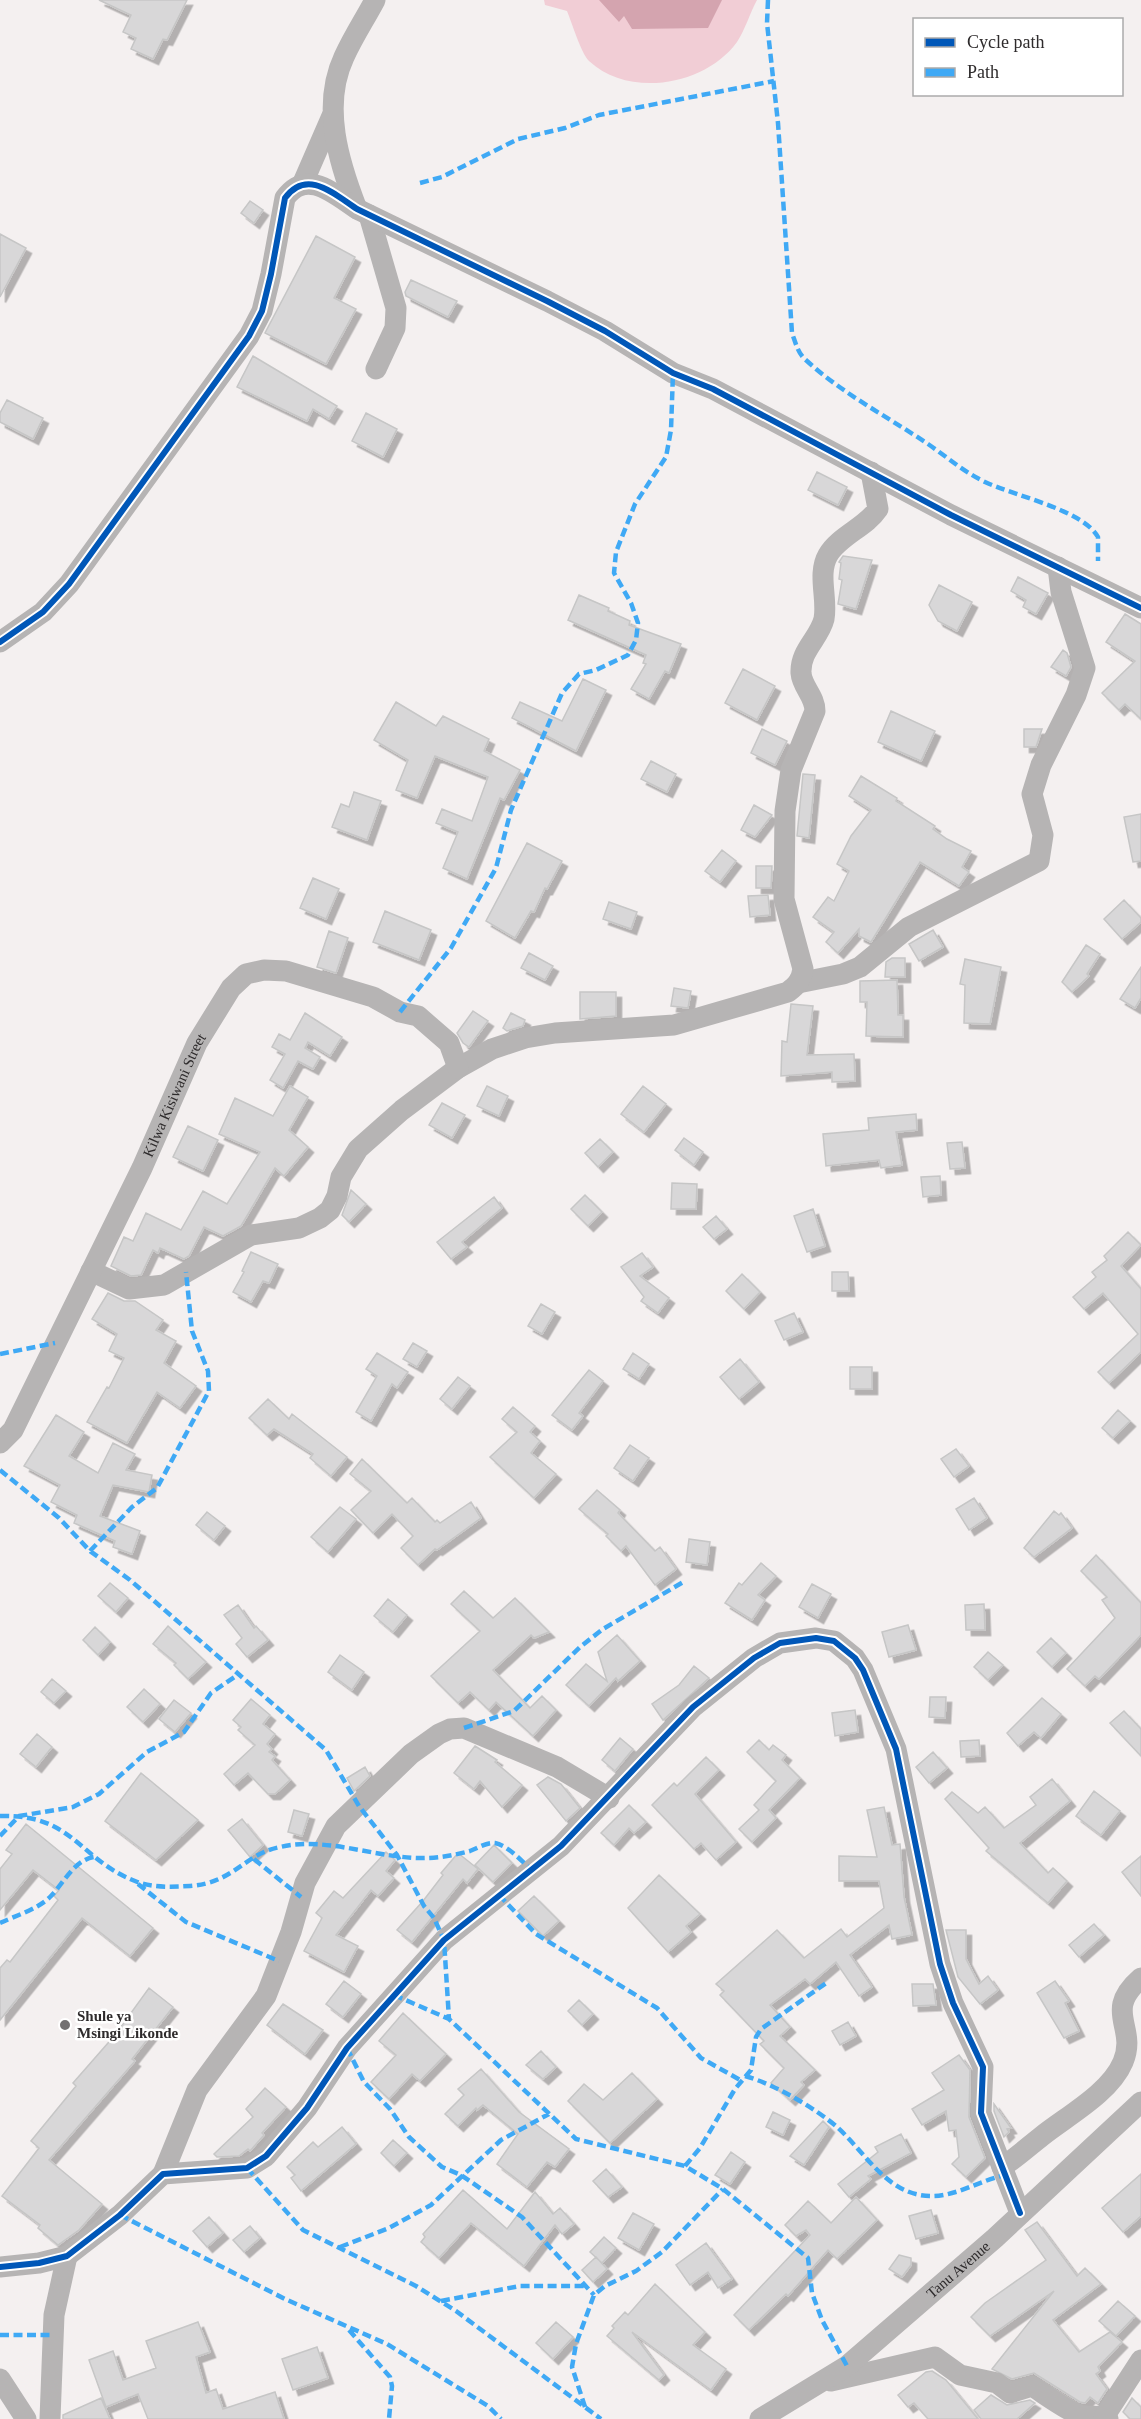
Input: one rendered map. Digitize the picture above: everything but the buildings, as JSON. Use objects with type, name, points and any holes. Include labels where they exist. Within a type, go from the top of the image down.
[{"type":"street","points":[[303,185],[333,112],[343,59],[375,0]]},
{"type":"street","points":[[333,112],[341,169],[363,212],[396,308],[395,328],[376,369]]},
{"type":"street","points":[[0,642],[43,612],[69,584],[249,336],[262,311],[278,244],[281,207],[290,191],[310,182],[320,185],[363,212],[605,331],[673,373],[713,389],[951,515],[1141,608]]},
{"type":"street","points":[[91,1271],[129,1289],[164,1285],[251,1235],[300,1228],[320,1218],[330,1210],[337,1196],[341,1177],[358,1149],[402,1110],[458,1068],[492,1049],[525,1038],[674,1025],[788,992],[798,983],[803,969],[784,899],[787,841],[785,811],[791,770],[814,711],[815,701],[804,683],[801,666],[804,654],[825,616],[824,579],[827,557],[878,509],[872,472]]},
{"type":"street","points":[[798,983],[843,974],[860,967],[909,927],[1039,861],[1042,835],[1032,794],[1041,765],[1084,673],[1083,660],[1060,592],[1058,567]]},
{"type":"street","name":"Kilwa Kisiwani Street","points":[[0,1443],[13,1430],[142,1168],[197,1043],[231,988],[246,974],[264,970],[286,971],[373,997],[400,1012],[418,1016],[449,1043],[458,1068]]},
{"type":"street","points":[[163,2174],[247,2168],[266,2157],[307,2108],[347,2048],[444,1940],[561,1846],[693,1707],[754,1658],[780,1643],[798,1640],[834,1641],[845,1648],[863,1670],[896,1749],[940,1964],[953,2003],[983,2067],[981,2113],[1020,2213]]},
{"type":"street","points":[[0,2267],[39,2263],[67,2256],[120,2215],[163,2174],[197,2090],[266,1996],[291,1932],[306,1883],[323,1846],[336,1826],[411,1754],[439,1734],[450,1729],[464,1728],[557,1767],[609,1798]]},
{"type":"street","points":[[1002,2167],[1089,2101],[1123,2063],[1126,2038],[1121,2008],[1126,1993],[1141,1978]]},
{"type":"street","name":"Tanu Avenue","points":[[760,2419],[847,2366],[1141,2102]]},
{"type":"street","points":[[50,2419],[54,2315],[67,2256]]},
{"type":"street","points":[[819,2383],[852,2378],[932,2357],[967,2379],[997,2383],[1010,2393],[1032,2386],[1042,2396],[1051,2419]]},
{"type":"street","points":[[1042,2396],[1057,2400],[1083,2417],[1106,2418],[1141,2360]]},
{"type":"street","points":[[0,2379],[26,2419]]},
{"type":"shaded area","points":[[544,0],[757,0],[740,37],[723,57],[707,68],[687,77],[667,82],[646,83],[625,80],[606,73],[589,61],[567,11],[545,5]]},
{"type":"shaded area","points":[[599,0],[722,0],[708,28],[632,29],[624,16],[619,22]]},
{"type":"marked path","points":[[768,0],[767,23],[778,123],[792,333],[799,352],[835,384],[970,474],[985,482],[1064,511],[1090,527],[1098,537],[1098,561]]},
{"type":"marked path","points":[[420,183],[442,177],[518,139],[565,128],[599,115],[774,81]]},
{"type":"marked path","points":[[400,1012],[451,948],[496,868],[511,810],[562,693],[579,674],[596,670],[628,655],[636,640],[638,623],[631,603],[614,573],[616,552],[635,504],[666,457],[671,430],[673,373]]},
{"type":"marked path","points":[[90,1551],[132,1507],[157,1488],[209,1391],[208,1371],[192,1331],[186,1272]]},
{"type":"marked path","points":[[0,1354],[55,1343]]},
{"type":"marked path","points":[[0,1470],[59,1518],[90,1551],[130,1580],[326,1750],[359,1806],[397,1855],[424,1906],[434,1918],[444,1940],[449,2019]]},
{"type":"marked path","points":[[464,1728],[514,1711],[580,1647],[603,1629],[685,1581]]},
{"type":"marked path","points":[[0,1836],[19,1816],[73,1807],[99,1794],[147,1752],[184,1732],[211,1693],[239,1674]]},
{"type":"marked path","points":[[0,1816],[25,1817],[44,1822],[60,1830],[116,1872],[135,1881],[155,1886],[205,1884],[218,1880],[268,1851],[298,1844],[316,1844],[425,1858],[459,1854],[495,1843],[510,1850],[532,1870]]},
{"type":"marked path","points":[[0,1923],[33,1909],[45,1901],[75,1867],[94,1857]]},
{"type":"marked path","points":[[254,1859],[301,1897]]},
{"type":"marked path","points":[[138,1884],[186,1922],[279,1961]]},
{"type":"marked path","points":[[499,1895],[536,1934],[657,2008],[701,2058],[742,2081]]},
{"type":"marked path","points":[[685,2166],[700,2148],[735,2089],[751,2070],[756,2037],[761,2029],[829,1981]]},
{"type":"marked path","points":[[394,1995],[449,2019],[576,2139],[685,2166],[723,2189],[808,2258],[812,2293],[822,2320],[847,2366]]},
{"type":"marked path","points":[[347,2048],[364,2082],[390,2109],[409,2137],[442,2167],[461,2175],[522,2217],[594,2295]]},
{"type":"marked path","points":[[745,2076],[794,2097],[817,2112],[848,2137],[889,2181],[915,2194],[930,2196],[949,2194],[1005,2175]]},
{"type":"marked path","points":[[340,2247],[389,2228],[431,2205],[501,2140],[549,2114]]},
{"type":"marked path","points":[[247,2168],[303,2230],[416,2286],[456,2311],[601,2419]]},
{"type":"marked path","points":[[585,2407],[572,2367],[576,2344],[594,2295],[605,2286],[636,2271],[662,2252],[723,2189]]},
{"type":"marked path","points":[[120,2215],[285,2299],[387,2344],[488,2406],[501,2419]]},
{"type":"marked path","points":[[441,2301],[520,2286],[586,2286]]},
{"type":"marked path","points":[[349,2330],[390,2377],[392,2386],[389,2419]]},
{"type":"marked path","points":[[0,2335],[53,2335]]},
{"type":"cycle path","points":[[0,642],[43,612],[69,584],[249,336],[262,311],[285,198],[293,189],[311,184],[330,191],[357,209],[605,331],[673,373],[713,389],[951,515],[1141,608]]},
{"type":"cycle path","points":[[0,2267],[39,2263],[67,2256],[120,2215],[163,2174],[247,2168],[266,2156],[307,2108],[347,2048],[444,1940],[561,1846],[693,1707],[754,1658],[780,1643],[816,1638],[834,1641],[855,1658],[863,1670],[896,1749],[940,1964],[953,2003],[983,2067],[981,2113],[1020,2213]]},
{"type":"place","name":"Shule ya Msingi Likonde","points":[[65,2025]]}]
